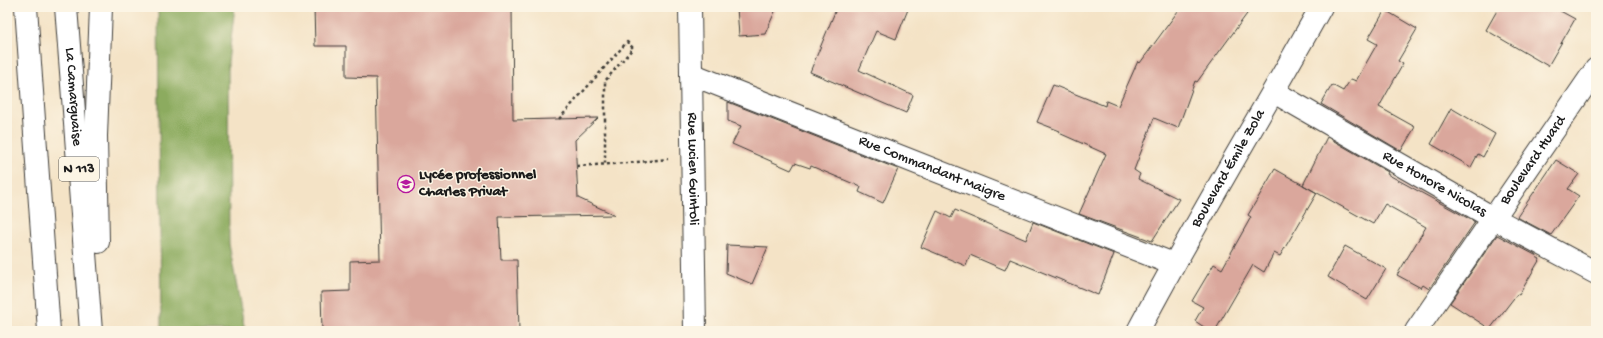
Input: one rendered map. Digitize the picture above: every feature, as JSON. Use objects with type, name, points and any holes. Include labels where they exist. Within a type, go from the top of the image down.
[{"type":"main road","name":"N 113","points":[[26,7],[49,331]]},
{"type":"main road","name":"La Camarguaise","points":[[66,7],[91,331]]},
{"type":"main road","points":[[100,331],[96,136],[101,7]]},
{"type":"main road","name":"Rue Lucien Guintoli","points":[[690,7],[695,331]]},
{"type":"main road","name":"Boulevard Émile Zola","points":[[1138,331],[1173,264],[1274,92],[1321,7]]},
{"type":"main road","name":"Boulevard Huard","points":[[1416,331],[1596,69]]},
{"type":"main road","name":"Rue Commandant Maigre","points":[[691,74],[1173,264]]},
{"type":"main road","name":"Rue Honore Nicolas","points":[[1274,92],[1493,218],[1596,273]]},
{"type":"path","points":[[559,119],[627,42],[633,48],[605,81],[605,164]]},
{"type":"path","points":[[576,166],[692,156]]},
{"type":"green space","points":[[158,7],[235,7],[228,62],[229,244],[245,331],[161,331]]},
{"type":"building","points":[[314,7],[512,7],[513,120],[598,118],[575,140],[578,198],[615,215],[499,217],[501,260],[517,260],[519,331],[322,331],[321,292],[350,291],[350,261],[380,260],[376,78],[346,77],[346,46],[315,46]]},
{"type":"building","points":[[737,7],[777,7],[765,34],[739,36]]},
{"type":"building","points":[[837,7],[909,7],[896,39],[876,31],[859,70],[913,95],[906,113],[810,72]]},
{"type":"building","points":[[1181,7],[1252,7],[1197,82],[1195,81],[1178,128],[1154,118],[1134,170],[1140,174],[1138,179],[1179,199],[1152,241],[1079,214],[1106,154],[1059,133],[1060,131],[1037,122],[1053,85],[1105,106],[1106,101],[1118,106],[1138,61],[1140,63]]},
{"type":"building","points":[[1499,7],[1553,7],[1575,19],[1548,66],[1486,30]]},
{"type":"building","points":[[1385,10],[1417,29],[1398,61],[1403,64],[1379,107],[1415,127],[1401,151],[1321,104],[1332,85],[1343,91],[1351,79],[1356,81],[1377,44],[1368,39]]},
{"type":"building","points":[[728,102],[898,169],[883,203],[859,192],[861,187],[811,166],[810,168],[795,163],[791,170],[732,144],[741,126],[728,121]]},
{"type":"building","points":[[1451,108],[1495,134],[1483,157],[1478,154],[1471,167],[1431,144]]},
{"type":"building","points":[[1327,137],[1388,172],[1387,174],[1475,222],[1429,289],[1423,285],[1421,288],[1397,275],[1426,227],[1385,204],[1373,224],[1303,185]]},
{"type":"building","points":[[1556,160],[1579,174],[1568,189],[1579,196],[1551,235],[1517,217]]},
{"type":"building","points":[[1275,169],[1317,193],[1280,256],[1274,253],[1264,272],[1253,265],[1215,331],[1210,331],[1195,321],[1203,307],[1192,301],[1214,264],[1222,269],[1251,217],[1248,215]]},
{"type":"building","points":[[955,210],[1026,240],[1033,222],[1114,254],[1098,295],[1010,259],[1005,270],[970,255],[966,266],[921,247],[937,211],[951,218]]},
{"type":"building","points":[[1497,235],[1540,259],[1519,295],[1517,294],[1490,329],[1450,303]]},
{"type":"building","points":[[727,245],[768,247],[752,284],[726,273]]},
{"type":"building","points":[[1345,246],[1386,269],[1367,300],[1328,277]]},
{"type":"place","name":"Lycée professionnel Charles Privat","points":[[406,184]]}]
